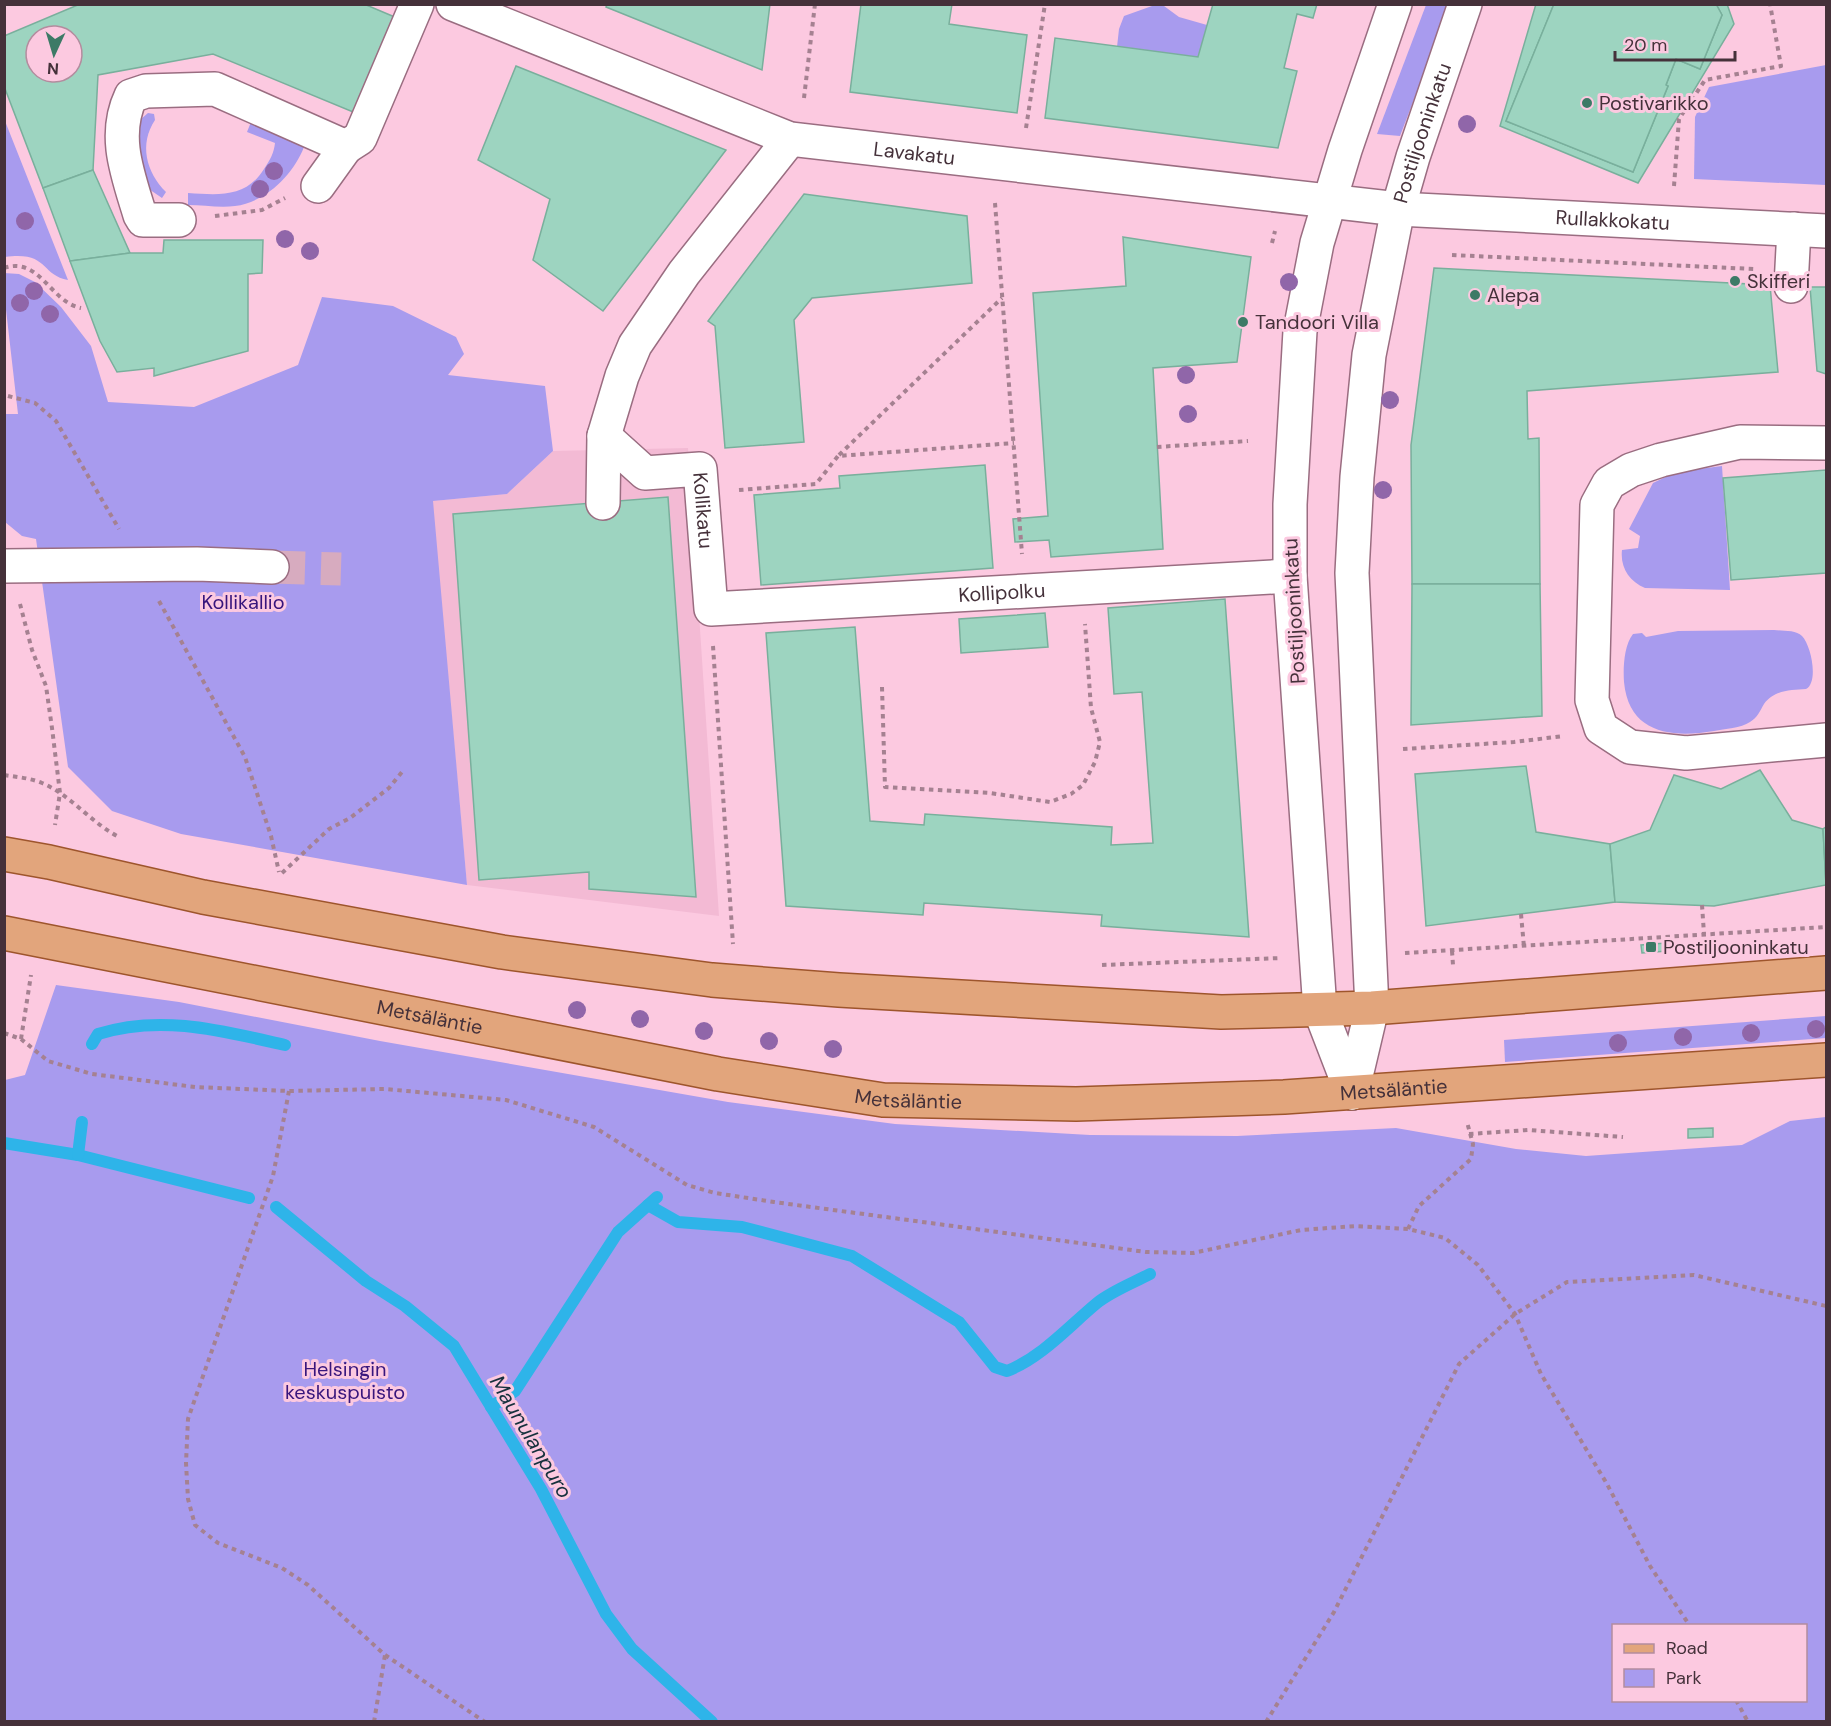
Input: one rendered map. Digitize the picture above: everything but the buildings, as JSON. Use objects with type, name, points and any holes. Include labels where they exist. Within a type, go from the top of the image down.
[{"type":"main road","points":[[4,854],[203,897],[479,947],[712,980],[1115,1008],[1221,1012],[1372,1008],[1827,973]]},
{"type":"main road","name":"Metsäläntie","points":[[4,933],[718,1074],[883,1100],[1076,1104],[1352,1093],[1827,1060]]},
{"type":"street","points":[[318,186],[346,147],[360,138],[417,4]]},
{"type":"street","name":"Lavakatu","points":[[453,4],[790,139],[1398,209]]},
{"type":"street","name":"Postiljooninkatu","points":[[1352,1093],[1320,1010],[1290,576],[1290,504],[1299,331],[1312,265],[1345,150],[1395,4]]},
{"type":"street","name":"Postiljooninkatu","points":[[1352,1093],[1372,1008],[1352,573],[1357,477],[1369,355],[1398,209],[1416,146],[1465,4]]},
{"type":"street","points":[[179,220],[143,220],[140,215],[122,154],[123,112],[131,96],[147,91],[215,89],[346,147]]},
{"type":"street","points":[[603,503],[604,436],[622,375],[635,345],[684,273],[790,139]]},
{"type":"street","name":"Rullakkokatu","points":[[1398,209],[1827,231]]},
{"type":"street","points":[[1791,279],[1794,229]]},
{"type":"street","name":"Kollikatu","points":[[604,436],[645,473],[700,469],[711,609]]},
{"type":"street","points":[[1827,443],[1740,442],[1660,459],[1631,470],[1609,483],[1597,505],[1592,700],[1601,728],[1630,747],[1686,753],[1827,740]]},
{"type":"street","points":[[4,566],[197,564],[272,567]]},
{"type":"street","name":"Kollipolku","points":[[711,609],[1290,576]]},
{"type":"path","points":[[804,98],[815,4]]},
{"type":"path","points":[[1026,129],[1045,4]]},
{"type":"path","points":[[1673,191],[1679,119],[1705,80],[1781,66],[1770,4]]},
{"type":"path","points":[[179,220],[262,210],[279,200],[318,186]]},
{"type":"path","points":[[995,203],[1025,590]]},
{"type":"path","points":[[1452,255],[1791,279]]},
{"type":"path","points":[[4,268],[13,265],[25,266],[36,273],[70,306],[81,308]]},
{"type":"path","points":[[702,492],[816,484],[838,456],[1003,297]]},
{"type":"path","points":[[8,396],[35,403],[56,421],[140,566],[245,757],[271,836],[279,876]]},
{"type":"path","points":[[1157,447],[1248,441]]},
{"type":"path","points":[[838,456],[1014,443]]},
{"type":"path","points":[[882,687],[885,787],[990,793],[1050,802],[1071,794],[1083,785],[1095,762],[1100,742],[1091,708],[1083,587]]},
{"type":"path","points":[[711,609],[733,944]]},
{"type":"path","points":[[22,612],[46,686],[60,793]]},
{"type":"path","points":[[1403,749],[1514,742],[1601,728]]},
{"type":"path","points":[[279,876],[329,829],[350,818],[389,788],[402,772]]},
{"type":"path","points":[[4,775],[42,783],[60,793],[104,830],[121,838]]},
{"type":"path","points":[[268,873],[290,878]]},
{"type":"path","points":[[1702,905],[1704,934]]},
{"type":"path","points":[[1521,914],[1524,947]]},
{"type":"path","points":[[1370,955],[1827,927]]},
{"type":"path","points":[[721,942],[744,945]]},
{"type":"path","points":[[1452,951],[1456,1002]]},
{"type":"path","points":[[1090,965],[1316,956]]},
{"type":"path","points":[[21,1039],[30,981]]},
{"type":"path","points":[[4,1033],[21,1039],[48,1061],[92,1074],[195,1087],[289,1091],[385,1089],[506,1100],[594,1127],[687,1185],[715,1193],[1146,1252],[1193,1253],[1301,1230],[1356,1226],[1408,1229],[1445,1238],[1478,1265],[1515,1314],[1541,1374],[1607,1484],[1650,1566],[1689,1624]]},
{"type":"path","points":[[1408,1229],[1419,1206],[1472,1158],[1473,1144],[1469,1134],[1463,1084]]},
{"type":"path","points":[[289,1091],[273,1176],[188,1419],[186,1463],[188,1499],[195,1525],[218,1543],[282,1568],[308,1585],[385,1655],[485,1722]]},
{"type":"path","points":[[1469,1134],[1528,1130],[1623,1137]]},
{"type":"path","points":[[1266,1722],[1334,1612],[1459,1364],[1515,1314],[1567,1282],[1694,1275],[1827,1306]]},
{"type":"path","points":[[374,1722],[385,1655]]},
{"type":"path","points":[[1737,1702],[1748,1722]]},
{"type":"shaded area","points":[[688,448],[719,916],[467,885],[432,501],[507,494],[553,451]]},
{"type":"green space","points":[[1426,5],[1450,5],[1400,136],[1377,134]]},
{"type":"green space","points":[[1152,6],[1164,6],[1179,17],[1207,25],[1198,57],[1117,47],[1119,29],[1124,16]]},
{"type":"green space","points":[[1826,65],[1826,185],[1694,179],[1695,117],[1709,87]]},
{"type":"green space","points":[[148,113],[154,114],[155,120],[147,139],[147,158],[154,176],[166,192],[162,198],[143,185],[133,126]]},
{"type":"green space","points":[[4,121],[68,280],[59,277],[37,260],[29,257],[5,257]]},
{"type":"green space","points":[[251,122],[304,147],[286,177],[268,193],[246,203],[223,207],[188,205],[188,193],[231,193],[249,185],[264,169],[274,150],[275,143],[247,132]]},
{"type":"green space","name":"Kollikallio","points":[[4,273],[19,274],[35,282],[61,307],[91,346],[108,402],[194,407],[298,365],[322,297],[393,306],[456,337],[464,354],[448,375],[545,386],[553,451],[507,494],[433,501],[467,885],[181,834],[112,811],[68,767],[36,539],[22,536],[5,522],[5,414],[18,414]]},
{"type":"green space","points":[[1722,466],[1730,590],[1645,588],[1634,582],[1624,568],[1622,550],[1638,548],[1640,536],[1629,529],[1653,483],[1676,472]]},
{"type":"green space","points":[[1774,630],[1796,633],[1805,641],[1811,655],[1813,672],[1810,685],[1806,689],[1778,693],[1768,699],[1750,722],[1738,727],[1714,731],[1683,734],[1668,732],[1655,729],[1634,713],[1624,682],[1626,650],[1633,634],[1642,633],[1646,637],[1678,631]]},
{"type":"green space","name":"Helsingin keskuspuisto","points":[[56,985],[179,1002],[380,1041],[728,1102],[895,1124],[1090,1135],[1237,1136],[1396,1128],[1516,1149],[1586,1156],[1742,1145],[1790,1121],[1826,1117],[1826,1721],[5,1721],[5,1080],[25,1075]]},
{"type":"green space","points":[[1826,1016],[1826,1038],[1505,1062],[1504,1040]]},
{"type":"waterway","points":[[92,1044],[98,1034],[122,1028],[169,1025],[215,1030],[285,1045]]},
{"type":"waterway","points":[[78,1155],[82,1122]]},
{"type":"waterway","points":[[4,1143],[78,1155],[249,1198]]},
{"type":"waterway","points":[[491,1407],[515,1391],[618,1232],[657,1197]]},
{"type":"waterway","points":[[648,1205],[678,1222],[742,1227],[852,1256],[959,1322],[995,1367],[1007,1371],[1043,1350],[1097,1303],[1150,1274]]},
{"type":"waterway","name":"Maunulanpuro","points":[[276,1207],[366,1281],[405,1306],[454,1346],[541,1489],[606,1614],[632,1649],[712,1722]]},
{"type":"tunnel","points":[[272,567],[341,569]]},
{"type":"place","name":"Postivarikko","points":[[1587,103]]},
{"type":"place","name":"Skifferi","points":[[1735,281]]},
{"type":"place","name":"Alepa","points":[[1475,295]]},
{"type":"place","name":"Tandoori Villa","points":[[1243,322]]},
{"type":"place","name":"Postiljooninkatu","points":[[1651,947]]}]
